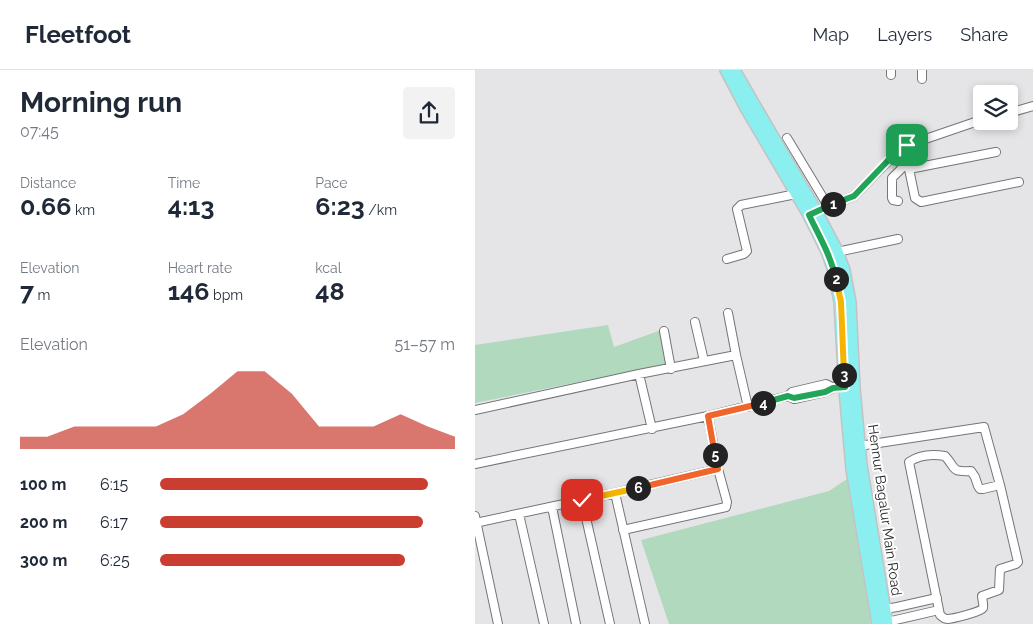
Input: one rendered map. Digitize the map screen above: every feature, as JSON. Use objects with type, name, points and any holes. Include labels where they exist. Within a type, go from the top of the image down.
[{"type":"main road","name":"Hennur Bagalur Main Road","points":[[726,70],[796,194],[812,213],[834,271],[841,302],[844,387],[852,468],[890,623]]},
{"type":"main road","name":"Hennur Bagalur Main Road","points":[[734,70],[812,213],[837,252],[844,270],[849,302],[844,387],[859,446],[885,609],[890,623]]},
{"type":"street","points":[[922,70],[922,79]]},
{"type":"street","points":[[1018,110],[1033,106]]},
{"type":"street","points":[[812,213],[854,196],[903,147],[973,123]]},
{"type":"street","points":[[787,138],[828,206]]},
{"type":"street","points":[[903,147],[909,155],[907,167],[914,195],[916,200],[921,202],[1019,182]]},
{"type":"street","points":[[898,201],[892,198],[892,178],[907,167],[996,152]]},
{"type":"street","points":[[727,259],[744,254],[747,251],[737,209],[741,204],[796,194]]},
{"type":"street","points":[[837,252],[897,239]]},
{"type":"street","points":[[728,313],[748,407]]},
{"type":"street","points":[[695,322],[704,361]]},
{"type":"street","points":[[663,331],[671,369]]},
{"type":"street","points":[[475,410],[736,355]]},
{"type":"street","points":[[639,374],[652,429]]},
{"type":"street","points":[[475,464],[652,429],[788,396],[794,398],[844,387]]},
{"type":"street","points":[[623,530],[726,507],[727,502],[718,469],[708,416]]},
{"type":"street","points":[[859,446],[984,427],[1018,562],[1000,569],[999,590],[982,596],[982,610],[947,619],[942,617],[890,623]]},
{"type":"street","points":[[942,617],[909,462],[925,456],[945,456],[953,468],[958,471],[971,471],[980,489],[1000,486]]},
{"type":"street","points":[[498,624],[475,520],[519,514],[718,469]]},
{"type":"street","points":[[615,493],[645,624]]},
{"type":"street","points":[[582,500],[611,624]]},
{"type":"street","points":[[552,507],[576,624]]},
{"type":"street","points":[[519,514],[544,624]]},
{"type":"street","points":[[885,609],[897,608],[937,598]]},
{"type":"street","points":[[890,623],[897,608]]},
{"type":"green space","points":[[608,325],[614,347],[661,330],[667,364],[475,403],[475,345]]},
{"type":"green space","points":[[847,479],[871,624],[669,624],[641,540],[829,491]]},
{"type":"route","points":[[582,500],[718,469],[708,416],[788,396],[794,398],[825,392],[833,388],[845,387],[841,302],[827,251],[809,215],[854,196],[899,149],[907,145]]}]
